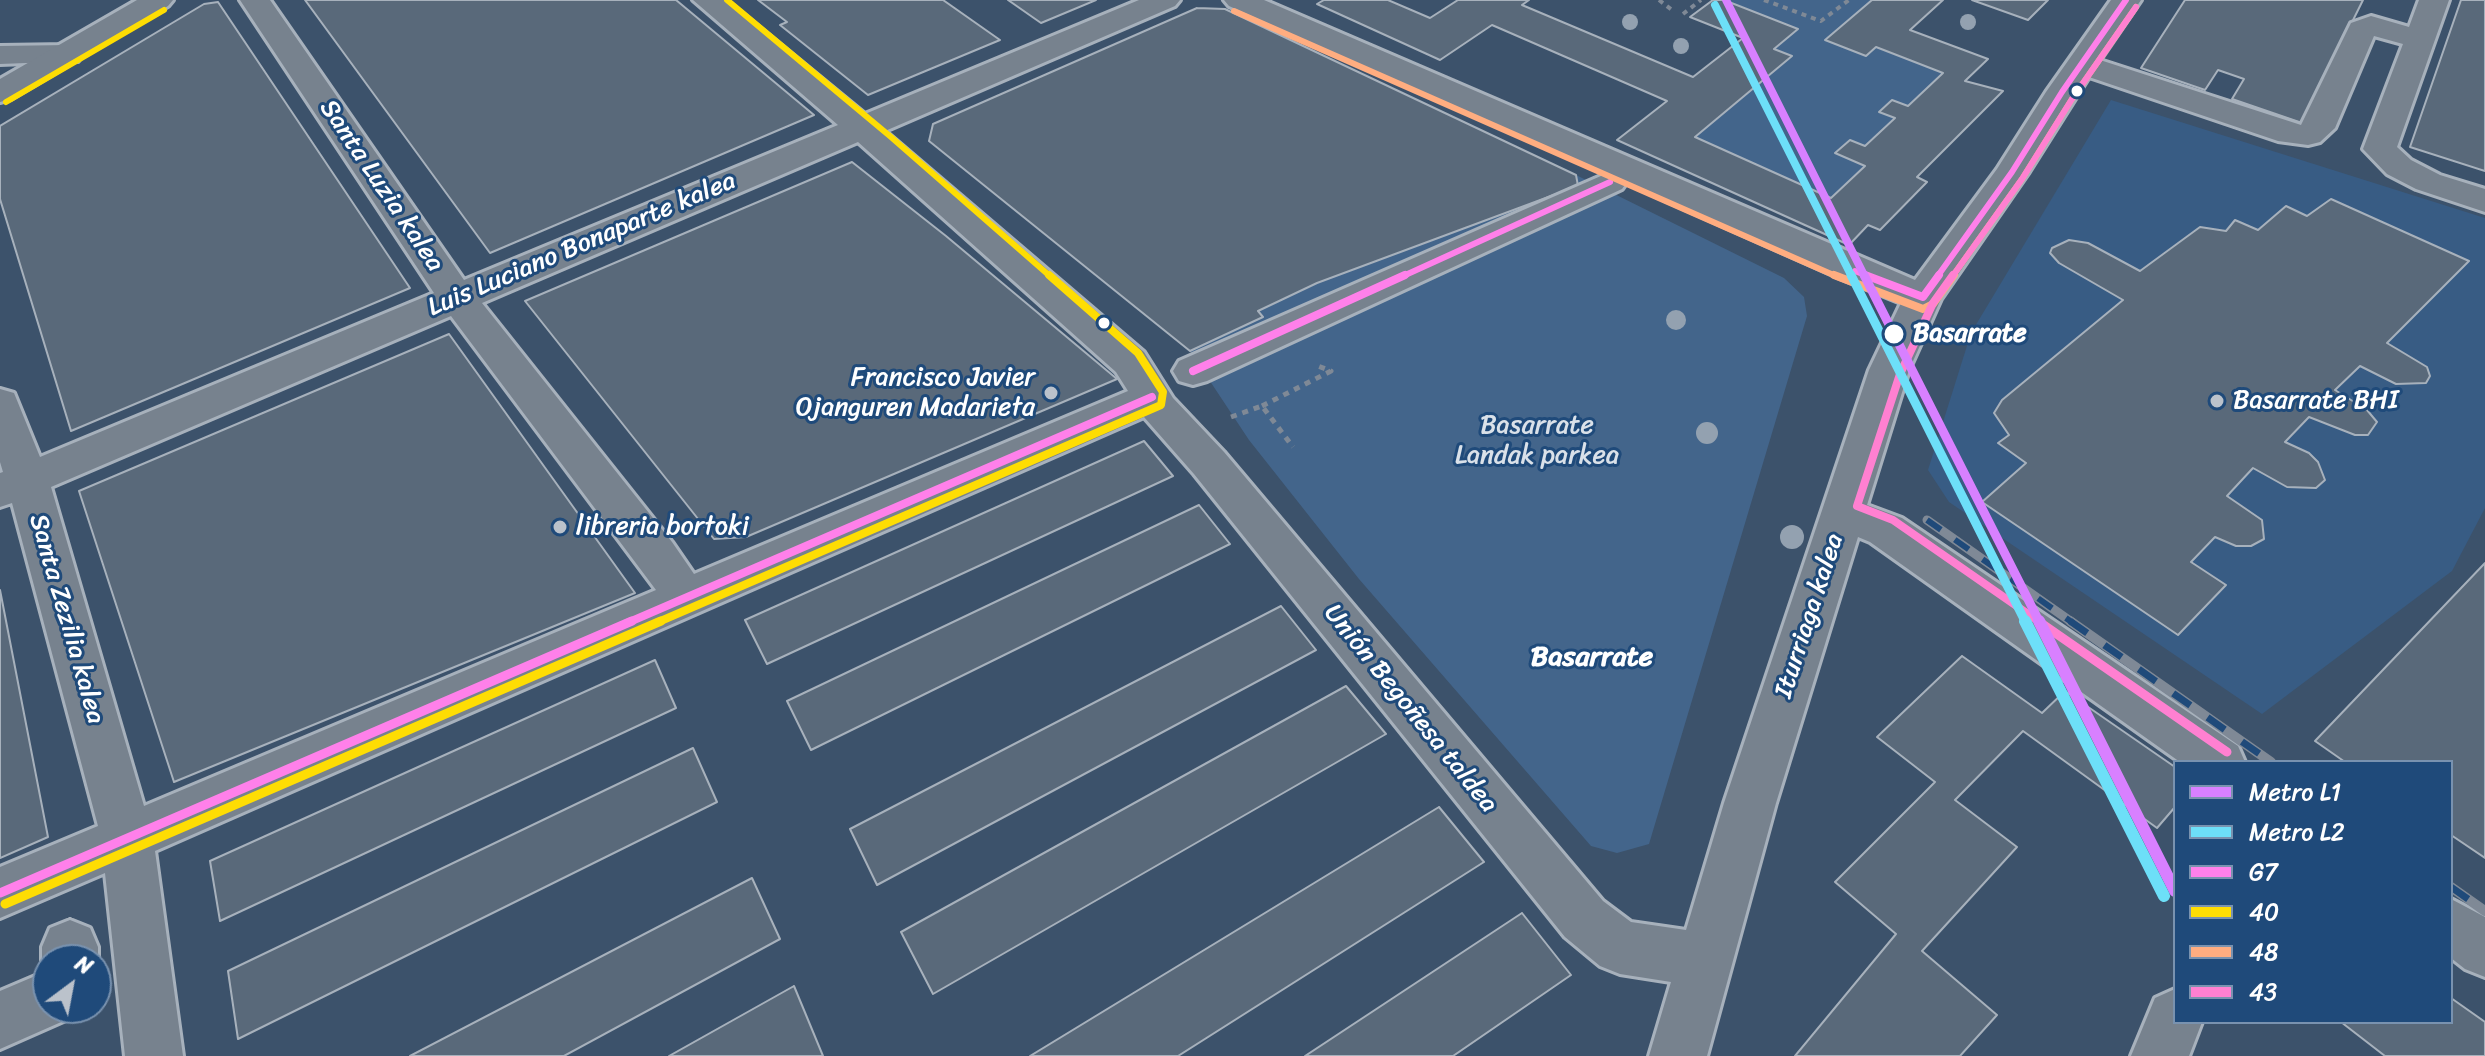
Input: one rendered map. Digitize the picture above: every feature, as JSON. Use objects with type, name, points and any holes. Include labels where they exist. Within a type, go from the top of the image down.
[{"type":"street","points":[[0,92],[158,0]]},
{"type":"street","name":"Santa Luzia kalea","points":[[255,0],[459,298],[656,554],[686,599]]},
{"type":"street","name":"Unión Begoñesa taldea","points":[[708,0],[861,126],[1130,362],[1152,397],[1584,919],[1620,947],[1706,960]]},
{"type":"street","name":"Luis Luciano Bonaparte kalea","points":[[13,485],[1165,0]]},
{"type":"street","points":[[1239,0],[1855,271],[1923,297]]},
{"type":"street","name":"Iturriaga kalea","points":[[1678,1056],[1750,803],[1889,370],[1923,297],[2012,172],[2126,0]]},
{"type":"street","points":[[2434,0],[2380,149],[2399,167],[2428,182],[2485,201]]},
{"type":"street","points":[[2082,64],[2290,134],[2308,135],[2318,128],[2362,29],[2371,25],[2421,40]]},
{"type":"street","points":[[0,55],[67,54]]},
{"type":"street","points":[[1193,371],[1610,182]]},
{"type":"street","points":[[0,893],[1152,397]]},
{"type":"street","name":"Santa Zezilia kalea","points":[[0,403],[13,485],[127,837],[154,1056]]},
{"type":"street","points":[[1842,513],[1886,530],[2217,760]]},
{"type":"street","points":[[2453,926],[2485,950]]},
{"type":"street","points":[[0,1020],[32,1006]]},
{"type":"street","points":[[2160,1056],[2173,1023]]},
{"type":"path","points":[[1659,0],[1672,10]]},
{"type":"path","points":[[1683,14],[1701,0]]},
{"type":"path","points":[[1764,0],[1821,21],[1849,0]]},
{"type":"path","points":[[1222,420],[1262,406],[1293,447]]},
{"type":"shaded area","name":"Basarrate BHI","points":[[2111,100],[2485,218],[2485,508],[2452,571],[2262,714],[1949,502],[1928,470],[1971,333]]},
{"type":"green space","points":[[1724,0],[1872,0],[1826,40],[1876,47],[1943,73],[1908,106],[1892,100],[1880,111],[1895,118],[1865,146],[1850,140],[1836,152],[1865,166],[1831,198],[1695,137],[1791,57],[1774,49],[1798,29]]},
{"type":"green space","name":"Basarrate Landak parkea","points":[[1576,175],[1784,278],[1804,297],[1807,316],[1649,844],[1617,853],[1591,846],[1359,579],[1249,440],[1190,351],[1263,317],[1258,311],[1317,283],[1578,186]]},
{"type":"building","points":[[305,0],[676,0],[814,115],[490,253]]},
{"type":"building","points":[[758,0],[943,0],[1000,40],[868,95],[780,25],[787,22]]},
{"type":"building","points":[[1008,0],[1096,0],[1041,23]]},
{"type":"building","points":[[1324,0],[1388,0],[1430,18],[1458,0],[1529,0],[1522,5],[1693,77],[1743,38],[1690,17],[1713,0],[1724,0],[1798,29],[1774,49],[1792,56],[1695,137],[1831,198],[1865,166],[1835,153],[1850,140],[1865,146],[1895,118],[1879,112],[1892,100],[1908,106],[1943,73],[1876,47],[1866,56],[1825,40],[1872,0],[1943,0],[1910,30],[1988,59],[1965,81],[2003,91],[1917,177],[1927,182],[1880,230],[1868,225],[1849,245],[1617,140],[1667,101],[1492,25],[1440,60],[1317,4]]},
{"type":"building","points":[[1972,0],[2048,0],[2028,20]]},
{"type":"building","points":[[2185,0],[2363,0],[2302,123],[2232,99],[2244,79],[2218,70],[2205,90],[2141,68]]},
{"type":"building","points":[[2461,0],[2485,0],[2485,171],[2410,147]]},
{"type":"building","points":[[218,2],[410,288],[71,431],[0,199],[0,126],[204,4]]},
{"type":"building","points":[[1197,8],[1225,9],[1576,175],[1578,186],[1317,283],[1258,311],[1263,317],[1190,351],[929,141],[933,124]]},
{"type":"building","points":[[852,162],[1117,379],[746,537],[714,539],[525,301]]},
{"type":"building","points":[[2331,199],[2469,261],[2387,343],[2427,367],[2430,376],[2426,383],[2396,384],[2360,366],[2335,390],[2367,410],[2377,422],[2368,435],[2355,435],[2309,417],[2285,442],[2309,453],[2318,462],[2325,480],[2316,488],[2287,487],[2253,468],[2227,496],[2262,520],[2264,539],[2251,546],[2236,546],[2215,537],[2191,562],[2226,585],[2178,635],[1982,502],[2026,463],[1998,443],[2009,435],[1994,413],[2002,400],[2123,300],[2059,263],[2050,253],[2052,248],[2069,240],[2088,243],[2140,271],[2200,227],[2226,231],[2235,220],[2258,230],[2286,206],[2307,216]]},
{"type":"building","points":[[449,334],[635,593],[174,782],[79,491]]},
{"type":"building","points":[[1144,441],[1173,476],[767,664],[745,620]]},
{"type":"building","points":[[1199,505],[1230,544],[811,750],[787,701]]},
{"type":"building","points":[[2485,563],[2485,858],[2453,836],[2453,760],[2342,760],[2315,741]]},
{"type":"building","points":[[0,590],[48,837],[0,858]]},
{"type":"building","points":[[1281,606],[1316,650],[877,885],[850,829]]},
{"type":"building","points":[[1962,656],[2042,713],[2065,691],[2173,766],[2173,809],[2157,828],[2023,731],[1955,800],[2017,847],[1922,951],[1997,1015],[1960,1056],[1795,1056],[1896,934],[1835,882],[1935,782],[1877,737]]},
{"type":"building","points":[[655,660],[676,708],[220,921],[210,861]]},
{"type":"building","points":[[1346,686],[1386,734],[933,994],[901,932]]},
{"type":"building","points":[[693,748],[717,802],[238,1039],[228,971]]},
{"type":"building","points":[[1439,807],[1484,862],[1178,1056],[1030,1056]]},
{"type":"building","points":[[752,878],[780,939],[564,1056],[410,1056]]},
{"type":"building","points":[[1522,913],[1571,975],[1453,1056],[1305,1056]]},
{"type":"building","points":[[794,986],[823,1056],[669,1056]]},
{"type":"building","points":[[2453,999],[2485,1022],[2485,1056],[2385,1056],[2344,1024],[2453,1024]]},
{"type":"railway","points":[[1927,520],[2073,623]]},
{"type":"railway","points":[[2070,621],[2268,760]]},
{"type":"railway","points":[[2453,888],[2485,911]]},
{"type":"metro line","name":"L1","points":[[1726,0],[2173,887]]},
{"type":"metro line","name":"L2","points":[[1715,5],[2164,896]]},
{"type":"transit line","name":"40","points":[[5,904],[1161,405],[1163,392],[1138,353],[891,137],[727,0]]},
{"type":"transit line","name":"G7","points":[[1855,271],[1923,297],[2012,172],[2062,92],[2126,0]]},
{"type":"transit line","name":"48","points":[[1234,11],[1850,282],[1923,309],[1933,304],[2022,179],[2072,99],[2136,7]]},
{"type":"transit line","name":"43","points":[[2136,7],[2072,99],[2022,179],[1933,303],[1900,374],[1857,506],[1893,520],[2227,752]]},
{"type":"transit line","name":"40","points":[[6,102],[164,10]]},
{"type":"transit line","name":"G7","points":[[1193,371],[1610,182]]},
{"type":"transit line","name":"G7","points":[[0,893],[1152,397]]},
{"type":"place","name":"Basarrate","points":[[1894,334]]},
{"type":"place","name":"Francisco Javier Ojanguren Madarieta","points":[[1051,393]]},
{"type":"place","name":"Basarrate BHI","points":[[2217,401]]},
{"type":"place","name":"libreria bortoki","points":[[560,527]]},
{"type":"district","name":"Basarrate","points":[[1592,658]]}]
